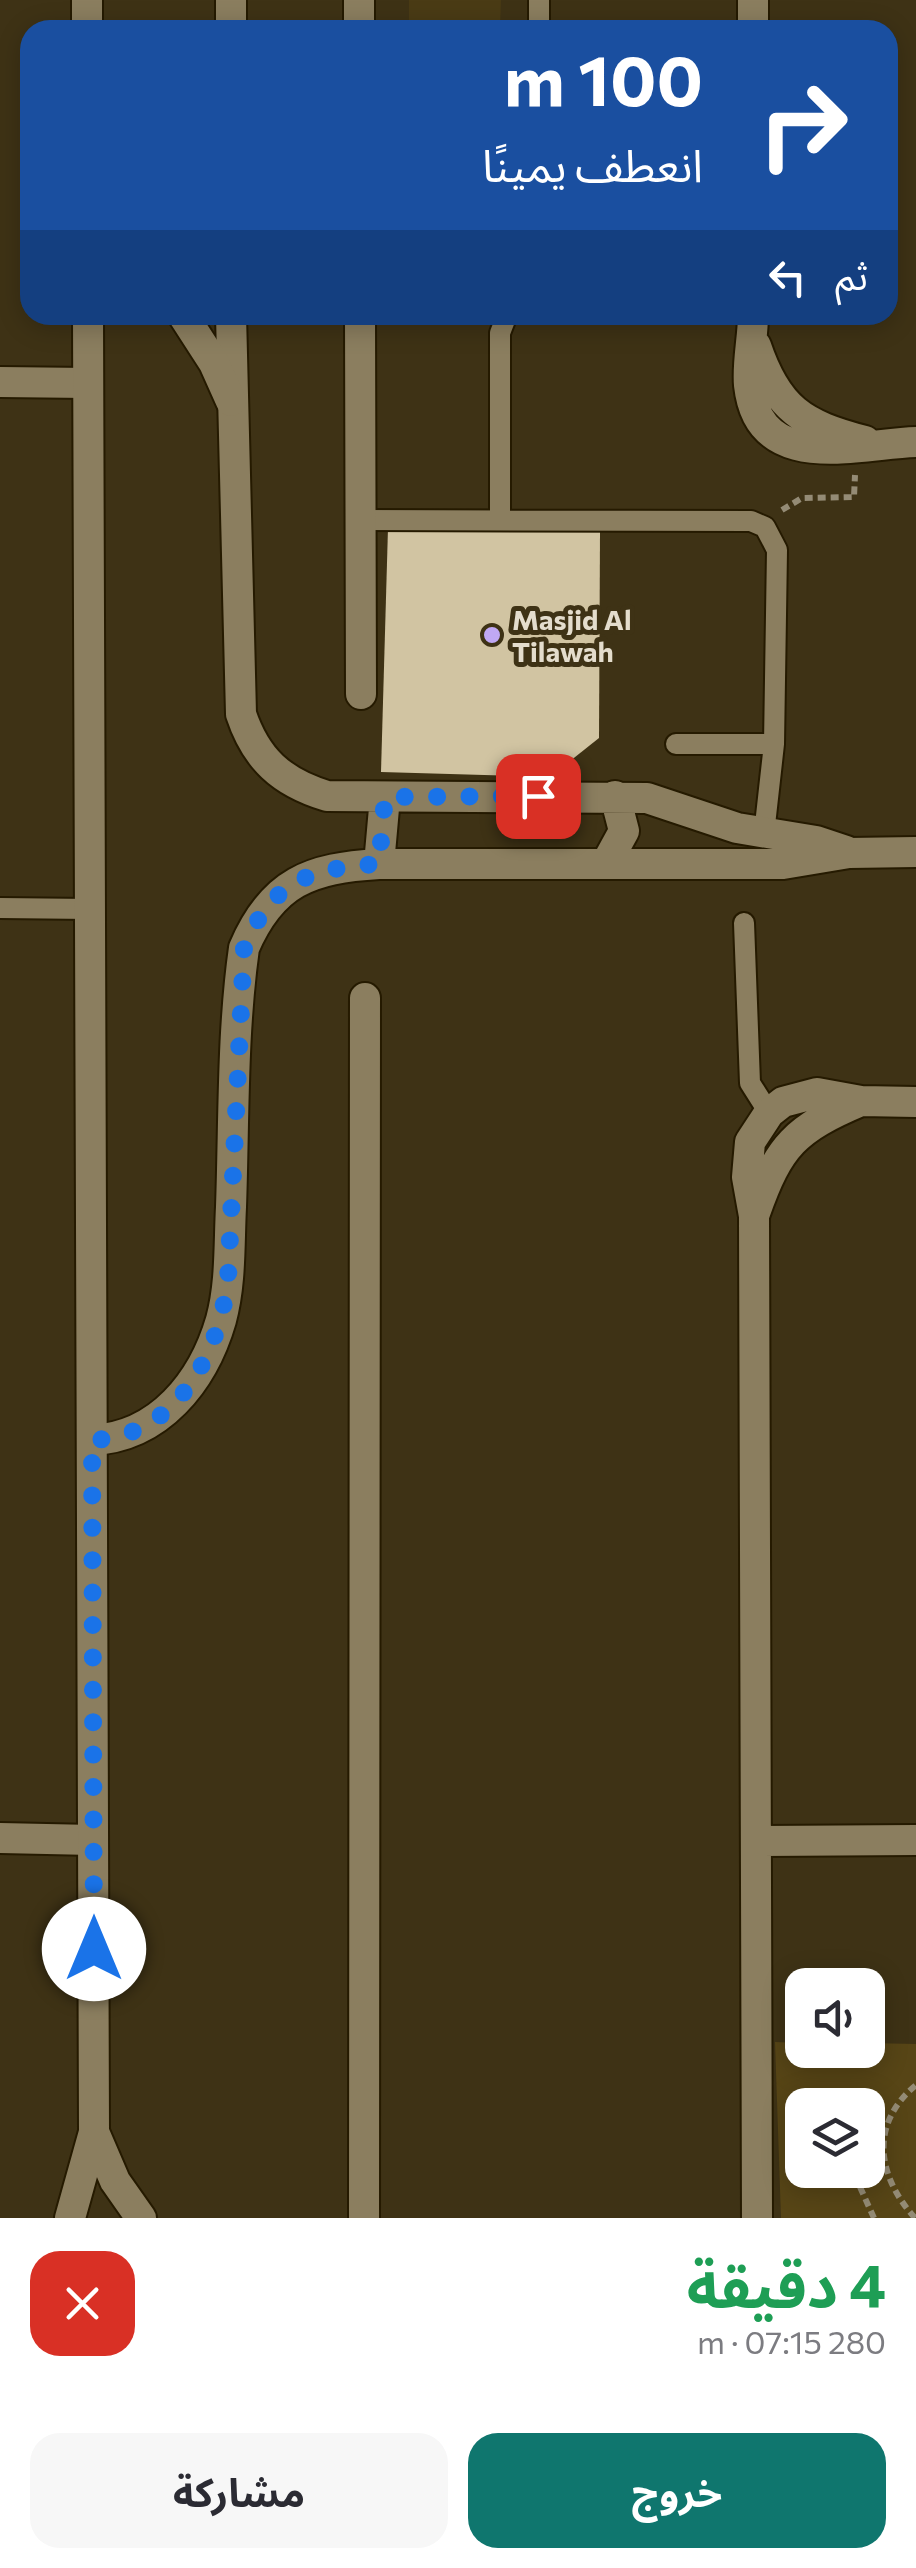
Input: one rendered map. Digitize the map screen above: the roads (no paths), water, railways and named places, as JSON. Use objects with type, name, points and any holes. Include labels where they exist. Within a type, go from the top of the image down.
[{"type":"street","points":[[70,2218],[94,2132],[88,325]]},
{"type":"street","points":[[189,325],[214,363],[230,401]]},
{"type":"street","points":[[231,325],[239,689],[249,738],[262,759],[303,789],[327,796],[615,796],[671,803],[764,834],[816,841],[849,852]]},
{"type":"street","points":[[360,325],[361,694]]},
{"type":"street","points":[[753,326],[765,373],[786,405],[817,427],[864,445],[916,442]]},
{"type":"street","points":[[0,382],[88,383]]},
{"type":"street","points":[[608,862],[624,830],[615,796]]},
{"type":"street","points":[[379,864],[385,797]]},
{"type":"street","points":[[92,1440],[117,1439],[152,1425],[192,1379],[220,1321],[228,1279],[240,976],[244,948],[255,922],[272,900],[318,871],[379,864],[783,864],[849,852],[916,852]]},
{"type":"street","points":[[364,998],[364,2218]]},
{"type":"street","points":[[757,2218],[754,1216],[746,1159],[750,1142],[770,1112],[784,1102],[818,1093],[861,1101],[916,1102]]},
{"type":"street","points":[[754,1216],[773,1164],[794,1136],[861,1101]]},
{"type":"street","points":[[0,1838],[93,1840]]},
{"type":"street","points":[[758,1841],[916,1840]]},
{"type":"street","points":[[94,2132],[115,2182],[141,2218]]},
{"type":"lane","points":[[500,520],[503,325]]},
{"type":"lane","points":[[361,520],[759,523],[772,533],[777,550],[774,744],[764,834]]},
{"type":"lane","points":[[676,744],[774,744]]},
{"type":"lane","points":[[0,908],[90,909]]},
{"type":"lane","points":[[744,923],[750,1084],[770,1112]]},
{"type":"place","name":"Masjid Al Tilawah","points":[[492,635]]}]
